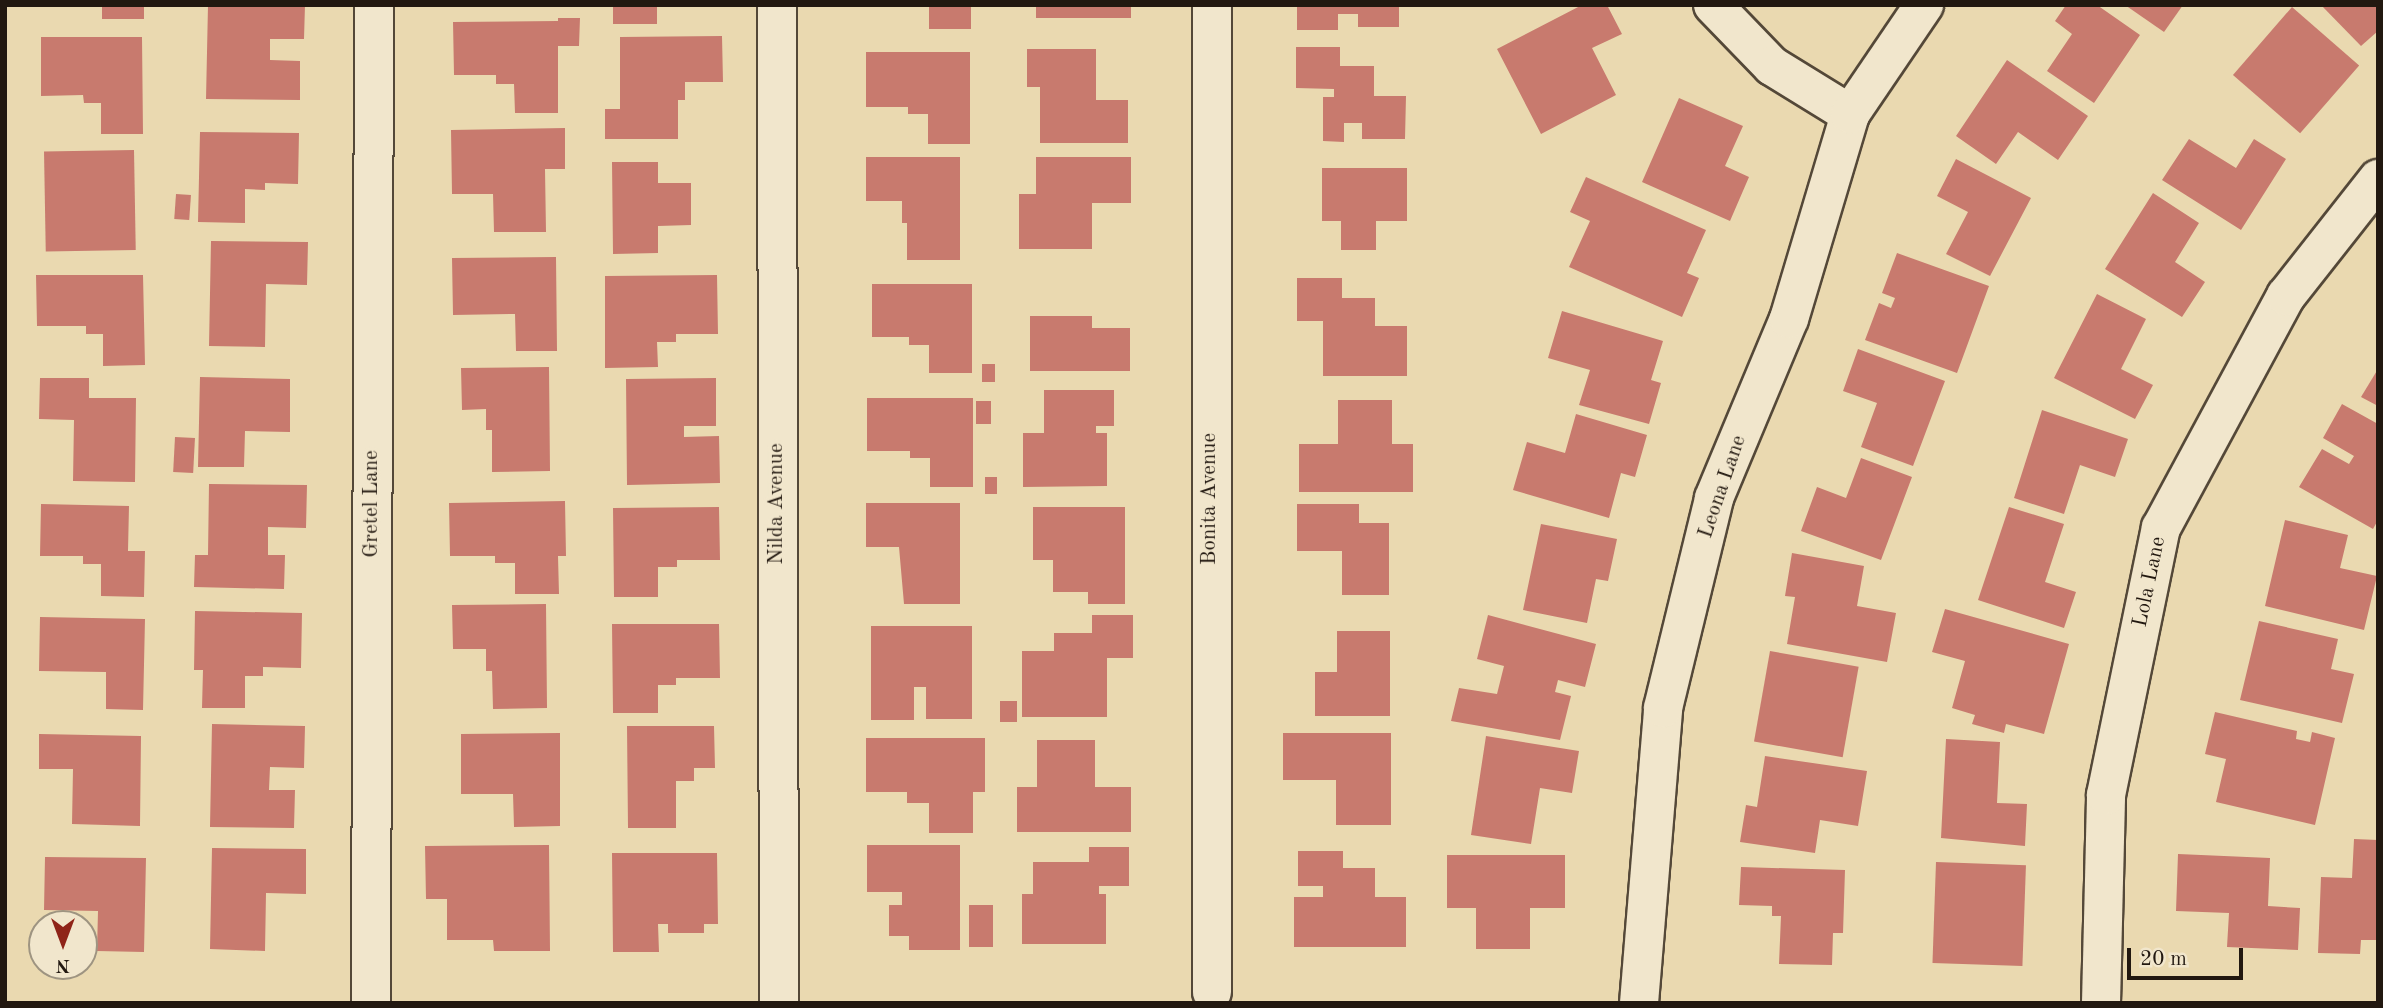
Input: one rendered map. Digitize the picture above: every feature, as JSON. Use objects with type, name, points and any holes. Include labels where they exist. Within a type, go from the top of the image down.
[{"type":"street","name":"Gretel Lane","points":[[370,1003],[374,5]]},
{"type":"street","name":"Nilda Avenue","points":[[777,5],[779,1003]]},
{"type":"street","name":"Bonita Avenue","points":[[1212,5],[1212,999]]},
{"type":"street","points":[[1713,5],[1772,66],[1850,114]]},
{"type":"street","name":"Leona Lane","points":[[1639,1003],[1663,708],[1714,498],[1789,319],[1850,114],[1924,5]]},
{"type":"street","name":"Lola Lane","points":[[2101,1003],[2106,795],[2161,528],[2286,296],[2378,179]]},
{"type":"building","points":[[102,5],[144,5],[144,19],[102,19]]},
{"type":"building","points":[[208,5],[305,5],[304,39],[270,39],[270,60],[300,61],[300,100],[206,99]]},
{"type":"building","points":[[613,5],[657,5],[657,24],[613,24]]},
{"type":"building","points":[[929,5],[971,5],[971,29],[929,29]]},
{"type":"building","points":[[1036,5],[1131,5],[1131,18],[1036,18]]},
{"type":"building","points":[[1297,5],[1399,5],[1399,27],[1358,27],[1358,14],[1338,14],[1338,30],[1297,30]]},
{"type":"building","points":[[1582,5],[1607,5],[1622,34],[1592,48],[1616,95],[1541,134],[1497,49]]},
{"type":"building","points":[[2066,5],[2097,5],[2140,35],[2094,103],[2047,71],[2072,34],[2055,21]]},
{"type":"building","points":[[2125,5],[2183,5],[2164,32]]},
{"type":"building","points":[[2321,5],[2378,5],[2378,31],[2361,46]]},
{"type":"building","points":[[2292,7],[2359,65],[2300,133],[2233,75]]},
{"type":"building","points":[[558,18],[580,18],[579,46],[558,46],[558,113],[515,113],[514,84],[496,84],[496,75],[454,75],[453,22],[558,21]]},
{"type":"building","points":[[722,36],[723,82],[685,82],[685,100],[678,100],[678,139],[605,139],[605,109],[620,109],[620,37]]},
{"type":"building","points":[[41,37],[142,37],[143,134],[101,134],[101,103],[84,103],[83,95],[41,96]]},
{"type":"building","points":[[1296,47],[1340,47],[1340,66],[1374,66],[1374,96],[1406,96],[1405,139],[1362,139],[1362,123],[1344,123],[1344,142],[1323,141],[1323,97],[1334,97],[1334,89],[1296,88]]},
{"type":"building","points":[[1027,49],[1096,49],[1096,100],[1128,100],[1128,143],[1040,143],[1040,87],[1027,87]]},
{"type":"building","points":[[866,52],[970,52],[970,144],[928,144],[928,114],[908,114],[908,107],[866,107]]},
{"type":"building","points":[[2007,60],[2088,116],[2058,160],[2018,132],[1996,164],[1956,136]]},
{"type":"building","points":[[1679,98],[1743,126],[1725,166],[1749,177],[1730,221],[1642,182]]},
{"type":"building","points":[[565,128],[565,169],[545,169],[546,232],[494,232],[493,194],[452,194],[451,130]]},
{"type":"building","points":[[200,132],[299,133],[298,184],[265,183],[265,190],[245,189],[245,223],[198,222]]},
{"type":"building","points":[[2189,139],[2236,168],[2254,139],[2286,159],[2241,230],[2162,180]]},
{"type":"building","points":[[134,150],[136,250],[46,252],[44,152]]},
{"type":"building","points":[[866,157],[960,157],[960,260],[907,260],[907,223],[902,223],[902,201],[866,201]]},
{"type":"building","points":[[1036,157],[1131,157],[1131,203],[1092,203],[1092,249],[1019,249],[1019,194],[1036,194]]},
{"type":"building","points":[[1956,159],[2031,198],[1990,276],[1946,254],[1968,212],[1937,196]]},
{"type":"building","points":[[612,162],[658,162],[658,183],[691,183],[691,225],[658,226],[658,253],[613,254]]},
{"type":"building","points":[[1322,168],[1407,168],[1407,221],[1376,221],[1376,250],[1341,250],[1341,221],[1322,221]]},
{"type":"building","points":[[1586,177],[1706,230],[1687,273],[1699,278],[1682,317],[1569,267],[1590,221],[1570,212]]},
{"type":"building","points":[[2153,193],[2199,223],[2175,262],[2205,282],[2182,317],[2105,269]]},
{"type":"building","points":[[176,194],[191,195],[189,220],[174,219]]},
{"type":"building","points":[[211,241],[308,242],[307,285],[266,284],[265,347],[209,346]]},
{"type":"building","points":[[1897,253],[1989,286],[1957,373],[1865,340],[1879,303],[1891,308],[1895,298],[1882,293]]},
{"type":"building","points":[[556,257],[557,351],[516,351],[515,314],[453,315],[452,258]]},
{"type":"building","points":[[36,275],[143,275],[145,365],[103,366],[103,334],[86,334],[86,326],[37,326]]},
{"type":"building","points":[[717,275],[718,334],[676,334],[676,342],[657,342],[658,367],[605,368],[605,276]]},
{"type":"building","points":[[1297,278],[1342,278],[1342,298],[1375,298],[1375,326],[1407,326],[1407,376],[1323,376],[1323,321],[1297,321]]},
{"type":"building","points":[[872,284],[972,284],[972,373],[929,373],[929,345],[909,345],[909,337],[872,337]]},
{"type":"building","points":[[2097,294],[2146,319],[2121,369],[2153,385],[2135,419],[2054,378]]},
{"type":"building","points":[[1562,311],[1663,341],[1651,380],[1661,383],[1649,424],[1579,405],[1590,370],[1548,358]]},
{"type":"building","points":[[1030,316],[1092,316],[1092,328],[1130,328],[1130,371],[1030,371]]},
{"type":"building","points":[[1858,349],[1945,381],[1913,466],[1861,447],[1877,403],[1843,391]]},
{"type":"building","points":[[982,364],[995,364],[995,382],[982,382]]},
{"type":"building","points":[[549,367],[550,471],[492,472],[492,430],[486,430],[486,409],[462,410],[461,368]]},
{"type":"building","points":[[2378,369],[2378,406],[2361,397]]},
{"type":"building","points":[[200,377],[290,379],[290,432],[245,431],[244,467],[198,467]]},
{"type":"building","points":[[40,378],[89,378],[89,398],[136,398],[135,482],[73,481],[74,420],[39,419]]},
{"type":"building","points":[[716,378],[716,426],[684,426],[684,437],[719,436],[720,483],[627,485],[626,379]]},
{"type":"building","points":[[1044,390],[1114,390],[1114,426],[1096,426],[1096,433],[1107,433],[1107,486],[1023,487],[1023,433],[1044,433]]},
{"type":"building","points":[[867,398],[973,398],[973,487],[930,487],[930,458],[910,458],[910,451],[867,451]]},
{"type":"building","points":[[1338,400],[1392,400],[1392,444],[1413,444],[1413,492],[1299,492],[1299,444],[1338,444]]},
{"type":"building","points":[[976,401],[991,401],[991,424],[976,424]]},
{"type":"building","points":[[2342,404],[2378,424],[2378,520],[2373,529],[2299,487],[2322,449],[2349,464],[2354,456],[2323,438]]},
{"type":"building","points":[[2042,410],[2128,439],[2115,477],[2080,465],[2064,514],[2014,498]]},
{"type":"building","points":[[1576,414],[1647,435],[1635,477],[1621,473],[1609,518],[1513,490],[1527,442],[1565,453]]},
{"type":"building","points":[[175,437],[195,438],[193,473],[173,472]]},
{"type":"building","points":[[1861,458],[1912,477],[1881,560],[1801,531],[1817,487],[1846,498]]},
{"type":"building","points":[[985,477],[997,477],[997,494],[985,494]]},
{"type":"building","points":[[209,484],[307,485],[306,528],[268,527],[268,555],[285,555],[284,589],[194,587],[195,555],[208,555]]},
{"type":"building","points":[[565,501],[566,556],[558,556],[559,594],[515,594],[515,563],[495,563],[495,556],[450,556],[449,503]]},
{"type":"building","points":[[866,503],[960,503],[960,604],[904,604],[899,547],[866,547]]},
{"type":"building","points":[[41,504],[129,506],[128,551],[145,551],[144,597],[101,596],[101,564],[83,564],[83,556],[40,556]]},
{"type":"building","points":[[1297,504],[1359,504],[1359,523],[1389,523],[1389,595],[1342,595],[1342,551],[1297,551]]},
{"type":"building","points":[[719,507],[720,560],[677,560],[677,567],[658,567],[658,597],[614,597],[613,508]]},
{"type":"building","points":[[1033,507],[1125,507],[1125,604],[1088,604],[1088,592],[1053,592],[1053,560],[1033,560]]},
{"type":"building","points":[[2009,507],[2064,524],[2045,582],[2076,592],[2064,628],[1978,600]]},
{"type":"building","points":[[2285,520],[2348,535],[2340,568],[2377,576],[2364,630],[2265,606]]},
{"type":"building","points":[[1541,524],[1617,539],[1608,581],[1596,579],[1587,623],[1523,610]]},
{"type":"building","points":[[1792,553],[1864,566],[1857,606],[1896,613],[1887,662],[1787,644],[1795,597],[1785,596]]},
{"type":"building","points":[[546,604],[547,708],[493,709],[492,671],[486,671],[486,649],[453,649],[452,605]]},
{"type":"building","points":[[1945,609],[2069,644],[2044,734],[2006,724],[2004,733],[1972,724],[1975,715],[1952,708],[1965,661],[1932,652]]},
{"type":"building","points":[[195,611],[302,613],[301,668],[263,667],[263,676],[245,676],[245,708],[202,708],[203,670],[194,670]]},
{"type":"building","points":[[1092,615],[1133,615],[1133,658],[1107,658],[1107,717],[1022,717],[1022,651],[1054,651],[1054,633],[1092,633]]},
{"type":"building","points":[[1488,615],[1596,644],[1585,687],[1558,680],[1555,692],[1571,696],[1560,740],[1451,721],[1459,688],[1497,694],[1504,666],[1477,659]]},
{"type":"building","points":[[40,617],[145,619],[143,710],[106,709],[106,672],[39,671]]},
{"type":"building","points":[[2259,621],[2338,639],[2331,669],[2354,674],[2342,723],[2240,700]]},
{"type":"building","points":[[612,624],[719,624],[720,678],[676,678],[676,685],[658,685],[658,713],[613,713]]},
{"type":"building","points":[[871,626],[972,626],[972,719],[926,719],[926,687],[914,687],[914,720],[871,720]]},
{"type":"building","points":[[1337,631],[1390,631],[1390,716],[1315,716],[1315,672],[1337,672]]},
{"type":"building","points":[[1770,651],[1859,667],[1843,757],[1754,742]]},
{"type":"building","points":[[1000,701],[1017,701],[1017,722],[1000,722]]},
{"type":"building","points":[[2215,712],[2297,731],[2296,739],[2310,742],[2312,732],[2335,738],[2315,825],[2216,802],[2226,759],[2205,754]]},
{"type":"building","points":[[212,724],[305,726],[304,768],[270,767],[269,790],[295,790],[294,828],[210,827]]},
{"type":"building","points":[[627,726],[714,726],[715,768],[694,768],[694,781],[676,781],[676,828],[628,828]]},
{"type":"building","points":[[560,733],[560,826],[514,827],[513,794],[461,794],[461,734]]},
{"type":"building","points":[[1283,733],[1391,733],[1391,825],[1336,825],[1336,780],[1283,780]]},
{"type":"building","points":[[39,734],[141,736],[140,826],[72,824],[73,769],[39,769]]},
{"type":"building","points":[[1486,736],[1579,751],[1572,793],[1540,788],[1531,844],[1471,835]]},
{"type":"building","points":[[866,738],[985,738],[985,792],[973,792],[973,833],[929,833],[929,803],[907,803],[907,792],[866,792]]},
{"type":"building","points":[[1946,739],[2000,742],[1997,803],[2027,804],[2025,846],[1941,838]]},
{"type":"building","points":[[1037,740],[1095,740],[1095,787],[1131,787],[1131,832],[1017,832],[1017,787],[1037,787]]},
{"type":"building","points":[[1765,756],[1867,771],[1858,826],[1820,820],[1815,853],[1740,842],[1746,805],[1757,807]]},
{"type":"building","points":[[2354,839],[2378,840],[2378,940],[2361,940],[2360,954],[2318,953],[2321,877],[2352,878]]},
{"type":"building","points":[[549,845],[550,951],[494,951],[493,940],[447,940],[447,899],[426,899],[425,846]]},
{"type":"building","points":[[867,845],[960,845],[960,950],[909,950],[909,936],[889,936],[889,905],[902,905],[902,892],[867,892]]},
{"type":"building","points":[[1089,847],[1129,847],[1129,886],[1099,886],[1099,894],[1106,894],[1106,944],[1022,944],[1022,894],[1033,894],[1033,862],[1089,862]]},
{"type":"building","points":[[212,848],[306,849],[306,894],[266,893],[265,951],[210,949]]},
{"type":"building","points":[[1298,851],[1343,851],[1343,868],[1375,868],[1375,897],[1406,897],[1406,947],[1294,947],[1294,897],[1323,897],[1323,886],[1298,886]]},
{"type":"building","points":[[612,853],[717,853],[718,924],[704,924],[704,933],[668,933],[668,924],[658,924],[659,952],[613,952]]},
{"type":"building","points":[[2178,854],[2270,858],[2268,906],[2300,908],[2298,950],[2227,947],[2229,913],[2176,911]]},
{"type":"building","points":[[1447,855],[1565,855],[1565,908],[1530,908],[1530,949],[1476,949],[1476,908],[1447,908]]},
{"type":"building","points":[[45,857],[146,858],[144,952],[98,951],[98,910],[44,910]]},
{"type":"building","points":[[1936,862],[2026,865],[2022,966],[1932,963]]},
{"type":"building","points":[[1741,867],[1845,870],[1843,933],[1833,933],[1832,965],[1779,964],[1781,916],[1772,916],[1772,906],[1739,905]]},
{"type":"building","points":[[969,905],[993,905],[993,947],[969,947]]}]
